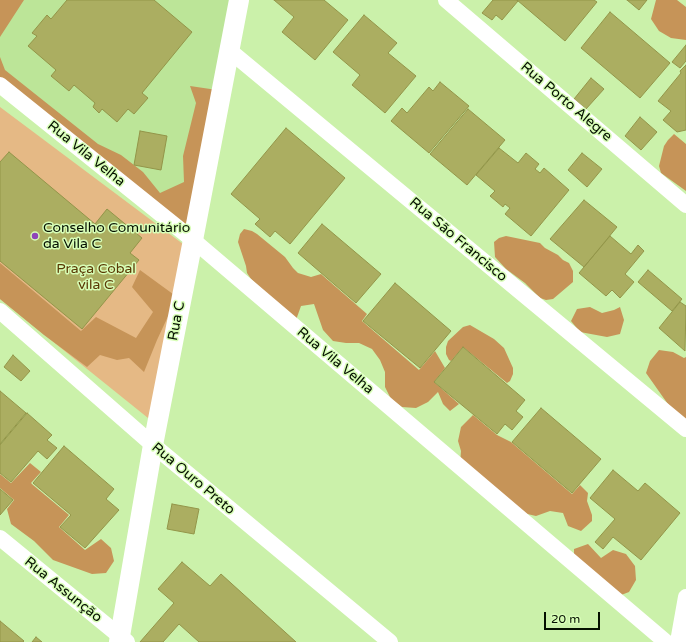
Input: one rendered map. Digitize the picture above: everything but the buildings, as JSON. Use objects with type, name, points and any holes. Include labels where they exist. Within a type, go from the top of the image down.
[{"type":"street","name":"Rua C","points":[[122,640],[153,445],[239,0]]},
{"type":"street","name":"Rua Porto Alegre","points":[[446,0],[686,205]]},
{"type":"street","name":"Rua São Francisco","points":[[230,51],[686,429]]},
{"type":"street","name":"Rua Vila Velha","points":[[0,85],[193,240],[666,642]]},
{"type":"street","name":"Rua Ouro Preto","points":[[0,311],[153,445],[390,642]]},
{"type":"street","name":"Rua Assunção","points":[[0,538],[122,640]]},
{"type":"street","points":[[678,642],[686,597]]},
{"type":"shaded area","points":[[0,0],[232,0],[190,225],[0,74]]},
{"type":"shaded area","points":[[0,0],[24,0],[0,37]]},
{"type":"shaded area","points":[[656,0],[677,0],[686,7],[686,40],[671,38],[659,31],[651,19]]},
{"type":"shaded area","points":[[0,57],[5,70],[98,144],[121,155],[143,172],[160,193],[184,182],[183,156],[196,103],[190,86],[217,90],[190,229],[0,78]]},
{"type":"shaded area","points":[[674,134],[686,144],[686,191],[661,173],[659,166],[664,146]]},
{"type":"shaded area","points":[[244,229],[257,234],[285,257],[298,273],[311,277],[321,274],[367,314],[362,321],[419,370],[435,351],[445,368],[434,382],[459,404],[450,411],[443,404],[438,392],[428,402],[416,408],[402,407],[391,399],[385,387],[385,372],[380,360],[372,349],[359,343],[333,341],[323,330],[314,304],[301,306],[296,320],[251,279],[247,273],[238,242],[240,234]]},
{"type":"shaded area","points":[[506,236],[540,243],[545,248],[558,255],[569,263],[573,271],[573,282],[553,299],[546,300],[540,298],[525,283],[506,269],[495,257],[494,242],[499,238]]},
{"type":"shaded area","points":[[0,263],[81,331],[96,317],[136,338],[153,312],[132,287],[140,270],[177,297],[144,372],[129,358],[117,360],[100,355],[87,367],[44,335],[0,299]]},
{"type":"shaded area","points":[[590,307],[602,313],[620,307],[624,320],[620,334],[607,337],[580,332],[571,321],[577,309]]},
{"type":"shaded area","points":[[470,325],[494,339],[504,348],[513,368],[513,374],[510,381],[507,383],[463,347],[451,361],[449,360],[446,354],[448,341],[463,327]]},
{"type":"shaded area","points":[[659,350],[673,352],[684,358],[686,357],[686,422],[670,407],[646,373],[650,361]]},
{"type":"shaded area","points":[[473,415],[497,435],[511,442],[572,494],[580,485],[588,493],[587,501],[592,515],[592,521],[581,531],[568,526],[563,513],[550,511],[536,516],[523,513],[460,464],[461,451],[458,441],[461,427]]},
{"type":"shaded area","points":[[30,463],[41,472],[31,483],[69,515],[59,527],[85,550],[101,539],[111,548],[114,561],[106,573],[92,574],[53,560],[34,541],[11,524],[7,509],[14,500],[0,488],[0,474],[11,483]]},
{"type":"shaded area","points":[[588,544],[601,558],[613,550],[626,554],[635,566],[636,580],[629,592],[616,597],[574,563],[574,549]]},
{"type":"green space","name":"Praça Cobal vila C","points":[[0,107],[187,247],[153,422],[0,299]]},
{"type":"place","name":"Conselho Comunitário da Vila C","points":[[35,236]]}]
